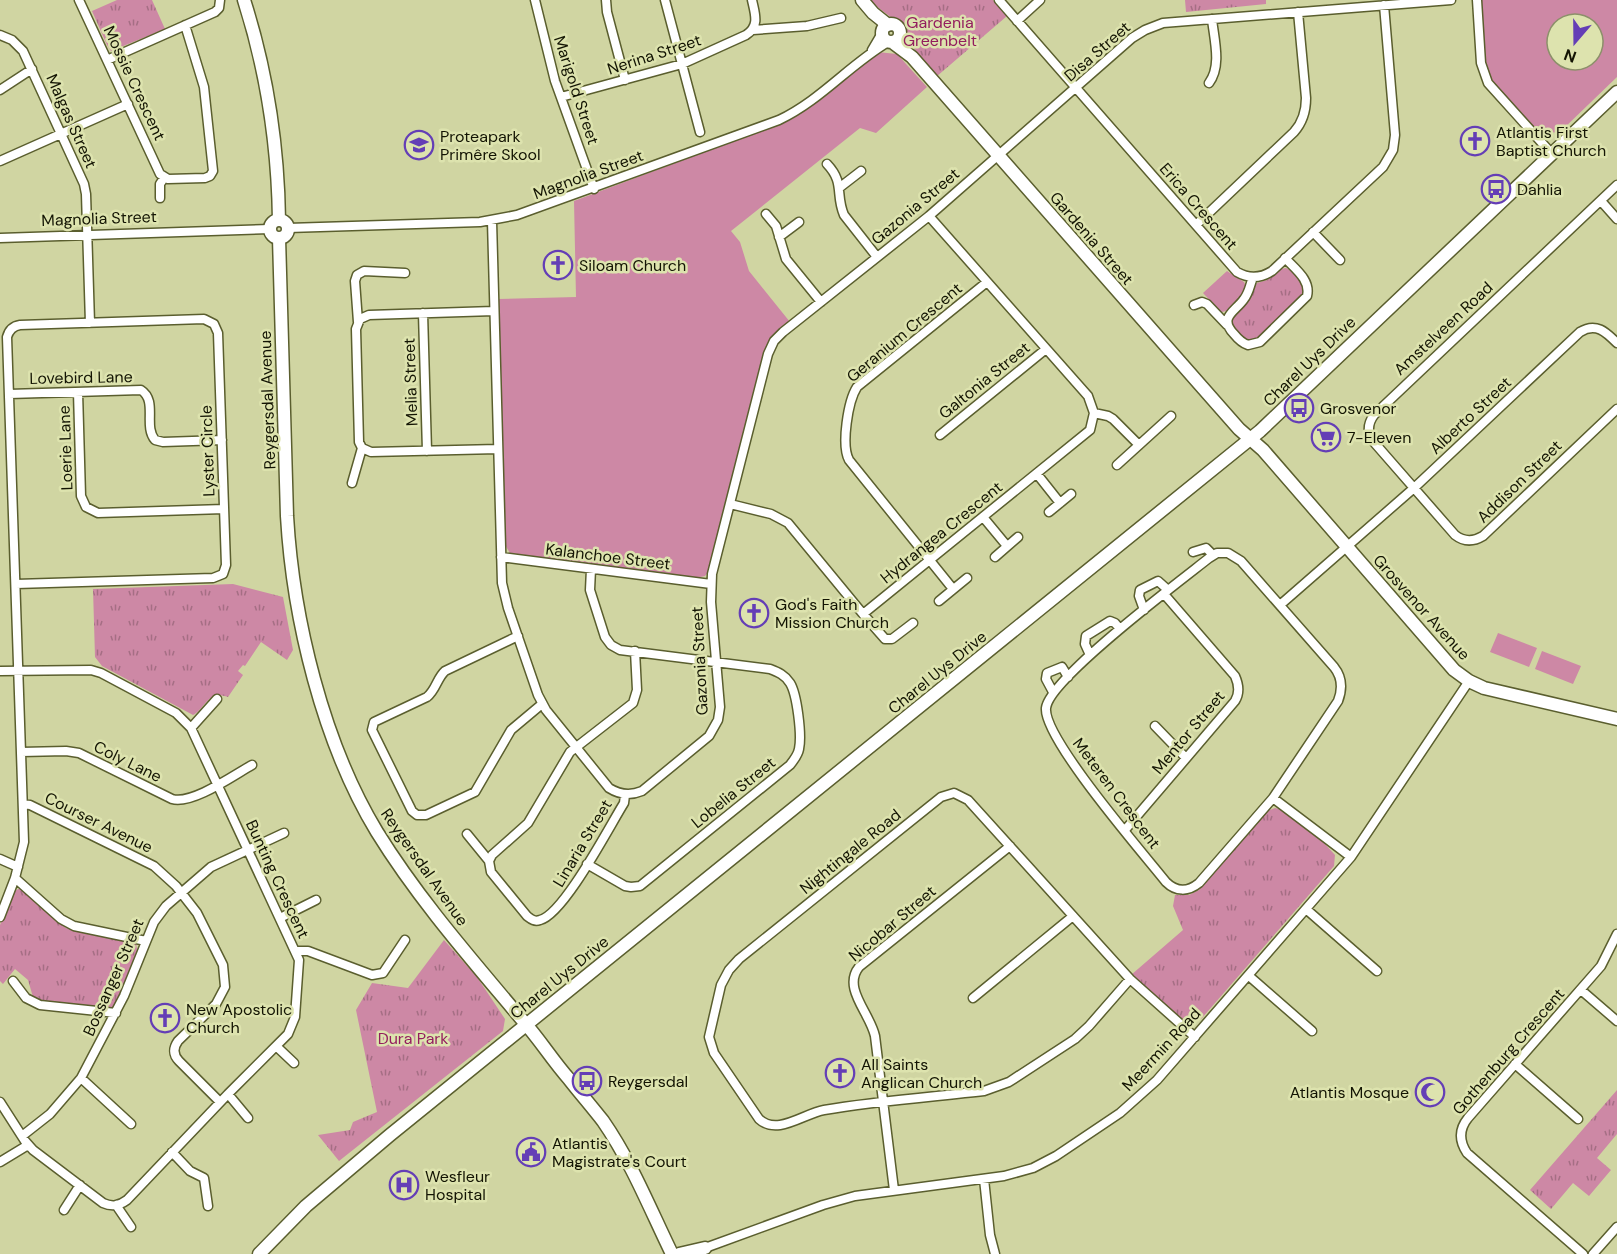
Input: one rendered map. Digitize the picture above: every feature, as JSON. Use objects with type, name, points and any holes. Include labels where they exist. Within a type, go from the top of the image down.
[{"type":"main road","name":"Reygersdal Avenue","points":[[244,0],[258,49],[271,111],[277,165],[288,539],[300,622],[322,704],[345,765],[377,832],[439,918],[603,1121],[646,1196],[668,1251]]},
{"type":"main road","name":"Gardenia Street","points":[[862,0],[889,34],[912,57],[1250,439]]},
{"type":"main road","name":"Charel Uys Drive","points":[[259,1254],[306,1206],[390,1135],[1250,439],[1617,92]]},
{"type":"main road","name":"Grosvenor Avenue","points":[[1250,439],[1263,450],[1454,670],[1469,681],[1491,690],[1617,719]]},
{"type":"main road","name":"Meermin Road","points":[[680,1254],[701,1251]]},
{"type":"street","name":"Mossie Crescent","points":[[80,0],[160,174],[164,178]]},
{"type":"street","points":[[107,60],[218,10],[220,0]]},
{"type":"street","name":"Marigold Street","points":[[535,0],[561,98],[594,189]]},
{"type":"street","points":[[618,0],[607,1],[607,12],[624,80]]},
{"type":"street","points":[[665,0],[700,132]]},
{"type":"street","points":[[752,0],[756,18],[753,30]]},
{"type":"street","name":"Erica Crescent","points":[[999,0],[1238,272],[1253,277]]},
{"type":"street","points":[[1017,21],[1040,0]]},
{"type":"street","name":"Disa Street","points":[[998,155],[1132,38],[1163,23],[1451,0]]},
{"type":"street","points":[[1477,0],[1481,63],[1488,83],[1552,154]]},
{"type":"street","points":[[1227,325],[1229,315],[1245,298],[1253,277],[1268,273],[1285,258],[1383,167],[1393,150],[1395,135],[1384,6]]},
{"type":"street","points":[[1196,225],[1294,132],[1301,122],[1306,98],[1298,12]]},
{"type":"street","name":"Nerina Street","points":[[561,98],[682,64],[753,30],[807,26],[841,18]]},
{"type":"street","points":[[1209,83],[1216,67],[1212,19]]},
{"type":"street","points":[[160,198],[160,184],[164,178],[205,178],[213,171],[204,87],[185,25]]},
{"type":"street","name":"Magnolia Street","points":[[0,237],[492,221],[529,212],[594,189],[785,117],[817,98],[889,34]]},
{"type":"street","name":"Malgas Street","points":[[0,35],[20,46],[86,189],[90,323]]},
{"type":"street","points":[[0,90],[32,69]]},
{"type":"street","points":[[0,161],[128,104]]},
{"type":"street","name":"Gazonia Street","points":[[625,795],[642,791],[713,731],[720,714],[711,584],[768,354],[774,342],[783,332],[929,216],[998,155]]},
{"type":"street","points":[[827,164],[836,175],[844,215],[877,257]]},
{"type":"street","points":[[839,188],[861,171]]},
{"type":"street","name":"Amstelveen Road","points":[[1414,488],[1372,440],[1368,428],[1371,419],[1617,185]]},
{"type":"street","points":[[1600,201],[1617,219]]},
{"type":"street","points":[[766,214],[776,226],[786,259],[821,302]]},
{"type":"street","points":[[929,216],[1088,396],[1094,413],[1113,419],[1139,445]]},
{"type":"street","points":[[492,221],[503,591],[542,704],[609,788],[625,795]]},
{"type":"street","points":[[779,237],[799,222]]},
{"type":"street","points":[[1313,232],[1340,260]]},
{"type":"street","points":[[1194,305],[1199,302],[1207,304],[1242,342],[1255,345],[1305,298],[1308,292],[1307,284],[1285,258]]},
{"type":"street","points":[[352,483],[362,448],[359,438],[355,281],[357,275],[364,271],[405,273]]},
{"type":"street","name":"Geranium Crescent","points":[[954,589],[847,456],[845,443],[851,401],[861,383],[987,282]]},
{"type":"street","points":[[357,322],[369,315],[494,311]]},
{"type":"street","name":"Melia Street","points":[[423,314],[427,451]]},
{"type":"street","name":"Lyster Circle","points":[[0,327],[11,329],[20,325],[204,320],[214,324],[218,333],[226,567],[223,574],[219,577],[16,584]]},
{"type":"street","name":"Alberto Street","points":[[1347,547],[1414,488],[1580,332],[1588,328],[1600,329],[1617,343]]},
{"type":"street","points":[[0,916],[15,878],[24,842],[7,337],[11,329]]},
{"type":"street","name":"Galtonia Street","points":[[940,435],[1046,349]]},
{"type":"street","name":"Lovebird Lane","points":[[9,394],[137,390],[144,392],[149,400],[151,434],[159,441],[222,440]]},
{"type":"street","name":"Loerie Lane","points":[[78,392],[81,496],[86,507],[98,513],[224,509]]},
{"type":"street","name":"Addison Street","points":[[1414,488],[1455,535],[1468,541],[1479,539],[1617,408]]},
{"type":"street","name":"Hydrangea Crescent","points":[[863,614],[1086,434],[1092,424],[1094,413]]},
{"type":"street","points":[[1117,465],[1171,416]]},
{"type":"street","points":[[362,448],[371,452],[498,449]]},
{"type":"street","points":[[1037,474],[1060,503]]},
{"type":"street","points":[[1049,512],[1071,494]]},
{"type":"street","points":[[730,504],[771,514],[788,523],[881,637],[887,640],[892,639],[913,623]]},
{"type":"street","points":[[983,517],[1007,546]]},
{"type":"street","points":[[995,557],[1018,537]]},
{"type":"street","points":[[1280,606],[1347,547]]},
{"type":"street","name":"Meteren Crescent","points":[[1068,677],[1062,667],[1047,673],[1046,679],[1053,692],[1046,708],[1050,726],[1076,769],[1170,885],[1177,890],[1186,890],[1199,883],[1273,798],[1338,700],[1341,687],[1340,676],[1334,667],[1238,557],[1225,553],[1213,555],[1206,548],[1193,552]]},
{"type":"street","points":[[1053,692],[1120,629],[1213,555]]},
{"type":"street","name":"Kalanchoe Street","points":[[501,557],[711,584]]},
{"type":"street","points":[[591,569],[590,590],[605,637],[615,648],[716,661]]},
{"type":"street","points":[[939,601],[967,579]]},
{"type":"street","points":[[1144,610],[1139,596],[1140,590],[1158,581],[1166,592]]},
{"type":"street","name":"Mentor Street","points":[[1125,830],[1238,694],[1235,676],[1166,592]]},
{"type":"street","points":[[1090,655],[1084,644],[1086,636],[1110,621],[1120,629]]},
{"type":"street","points":[[518,636],[445,670],[427,697],[374,723],[372,730],[412,812],[420,816],[426,815],[475,792],[511,730],[542,704]]},
{"type":"street","points":[[489,861],[492,855],[525,827],[570,752],[633,703],[637,690],[635,651]]},
{"type":"street","name":"Lobelia Street","points":[[587,864],[625,886],[631,888],[640,886],[790,765],[796,757],[800,742],[795,696],[787,679],[770,669],[716,661]]},
{"type":"street","name":"Bunting Crescent","points":[[0,671],[80,669],[102,673],[176,713],[191,728],[299,960],[294,1017],[288,1034],[127,1200],[116,1205]]},
{"type":"street","name":"Meermin Road","points":[[701,1251],[838,1200],[1014,1174],[1045,1163],[1111,1120],[1145,1092],[1196,1037],[1351,857],[1469,681]]},
{"type":"street","points":[[191,728],[217,699]]},
{"type":"street","points":[[1155,726],[1186,759]]},
{"type":"street","name":"Coly Lane","points":[[21,752],[79,753],[176,801],[189,799],[252,765]]},
{"type":"street","name":"Nightingale Road","points":[[1130,979],[1082,1033],[1004,1085],[984,1091],[821,1111],[776,1126],[762,1121],[714,1053],[710,1042],[710,1024],[725,976],[739,959],[945,794],[954,793],[965,797],[1130,979],[1196,1037]]},
{"type":"street","name":"Linaria Street","points":[[467,834],[489,861],[491,872],[527,916],[535,921],[543,919],[561,904],[624,803],[625,795]]},
{"type":"street","points":[[1273,798],[1351,857]]},
{"type":"street","name":"Courser Avenue","points":[[23,804],[30,805],[154,866],[181,892],[197,913],[223,965],[225,981],[223,992],[216,1004],[178,1041],[175,1054],[179,1061],[220,1102]]},
{"type":"street","name":"Bossanger Street","points":[[22,1136],[51,1114],[81,1078],[116,1013],[159,914],[211,867],[284,833]]},
{"type":"street","name":"Nicobar Street","points":[[894,1190],[875,1036],[869,1017],[854,992],[852,982],[854,974],[859,967],[1010,846]]},
{"type":"street","points":[[0,859],[18,867]]},
{"type":"street","points":[[15,878],[61,919],[74,926],[146,941]]},
{"type":"street","points":[[280,918],[316,900]]},
{"type":"street","points":[[1306,909],[1377,970]]},
{"type":"street","points":[[973,998],[1073,916]]},
{"type":"street","name":"Gothenburg Crescent","points":[[1583,1254],[1471,1156],[1462,1143],[1461,1132],[1465,1122],[1601,966],[1617,934]]},
{"type":"street","points":[[295,951],[308,951],[377,975],[383,973],[405,940]]},
{"type":"street","points":[[1249,976],[1312,1031]]},
{"type":"street","points":[[13,981],[26,998],[40,1005],[116,1013]]},
{"type":"street","points":[[1581,990],[1617,1021]]},
{"type":"street","points":[[276,1046],[294,1062]]},
{"type":"street","points":[[1515,1064],[1578,1119]]},
{"type":"street","points":[[81,1078],[131,1124]]},
{"type":"street","points":[[228,1094],[248,1118]]},
{"type":"street","points":[[0,1103],[28,1145],[103,1203],[116,1205],[131,1227]]},
{"type":"street","points":[[0,1162],[28,1145]]},
{"type":"street","points":[[172,1152],[190,1171],[204,1178],[208,1206]]},
{"type":"street","points":[[984,1179],[994,1254]]},
{"type":"street","points":[[64,1210],[80,1185]]},
{"type":"street","points":[[1593,1254],[1617,1227]]},
{"type":"green space","points":[[117,0],[152,0],[165,29],[111,51],[92,11]]},
{"type":"green space","name":"Gardenia Greenbelt","points":[[868,0],[993,0],[1007,16],[936,77],[919,57],[900,24]]},
{"type":"green space","points":[[1185,0],[1266,0],[1266,4],[1186,12]]},
{"type":"green space","points":[[1482,0],[1617,0],[1617,77],[1561,131],[1552,133],[1539,130],[1512,105],[1489,74],[1483,48]]},
{"type":"green space","points":[[877,52],[897,54],[927,87],[876,133],[860,128],[731,231],[740,242],[749,271],[790,322],[774,334],[764,352],[709,571],[705,576],[696,578],[510,553],[505,545],[498,299],[576,297],[574,201],[782,123],[822,99]]},
{"type":"green space","points":[[1286,268],[1299,279],[1305,294],[1257,340],[1252,342],[1244,340],[1231,323],[1232,317],[1246,302],[1257,283],[1267,280],[1280,269]]},
{"type":"green space","points":[[1227,271],[1244,282],[1246,286],[1237,303],[1221,312],[1203,293]]},
{"type":"green space","points":[[233,584],[283,597],[293,650],[287,660],[261,642],[245,666],[243,665],[238,671],[243,675],[228,697],[214,696],[193,715],[102,666],[95,657],[93,589]]},
{"type":"green space","points":[[1498,633],[1537,648],[1529,667],[1490,652]]},
{"type":"green space","points":[[1542,651],[1581,666],[1573,684],[1535,669]]},
{"type":"green space","points":[[1275,808],[1283,810],[1326,842],[1325,844],[1335,855],[1334,866],[1202,1018],[1195,1022],[1183,1020],[1131,975],[1183,930],[1173,906],[1175,895],[1189,895],[1199,890],[1267,811]]},
{"type":"green space","points":[[20,888],[66,928],[136,943],[137,950],[114,1008],[42,1002],[33,997],[28,980],[15,969],[3,984],[0,981],[0,925],[13,892]]},
{"type":"green space","name":"Dura Park","points":[[444,940],[477,977],[505,1019],[503,1031],[339,1161],[318,1135],[350,1130],[353,1122],[377,1112],[356,1010],[372,983],[408,988]]},
{"type":"green space","points":[[1617,1090],[1617,1134],[1597,1158],[1611,1170],[1589,1196],[1573,1183],[1551,1209],[1530,1190]]},
{"type":"place","name":"Atlantis First Baptist Church","points":[[1475,141]]},
{"type":"place","name":"Proteapark Primêre Skool","points":[[419,145]]},
{"type":"place","name":"Dahlia","points":[[1496,189]]},
{"type":"place","name":"Siloam Church","points":[[558,265]]},
{"type":"place","name":"Grosvenor","points":[[1299,408]]},
{"type":"place","name":"7-Eleven","points":[[1326,437]]},
{"type":"place","name":"God's Faith Mission Church","points":[[754,613]]},
{"type":"place","name":"New Apostolic Church","points":[[165,1018]]},
{"type":"place","name":"All Saints Anglican Church","points":[[840,1073]]},
{"type":"place","name":"Reygersdal","points":[[587,1081]]},
{"type":"place","name":"Atlantis Mosque","points":[[1430,1092]]},
{"type":"place","name":"Atlantis Magistrate's Court","points":[[531,1152]]},
{"type":"place","name":"Wesfleur Hospital","points":[[404,1185]]}]
